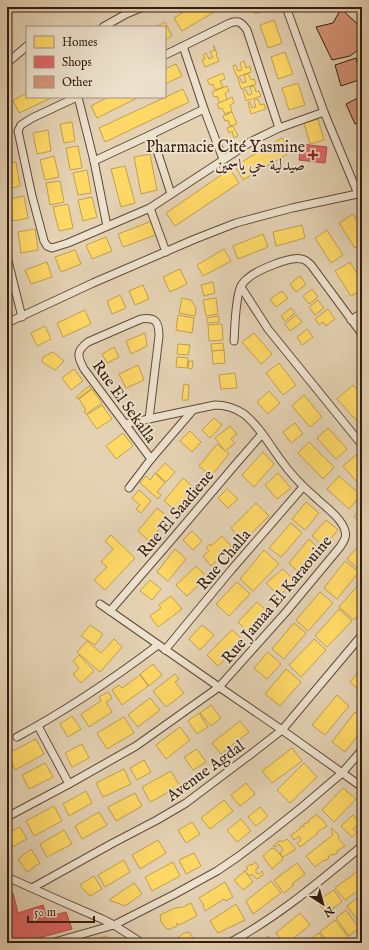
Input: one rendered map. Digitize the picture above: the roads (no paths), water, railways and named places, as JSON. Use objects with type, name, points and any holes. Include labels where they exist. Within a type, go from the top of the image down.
[{"type":"street","points":[[105,26],[142,7]]},
{"type":"street","points":[[7,323],[93,283],[236,223],[292,208],[361,195],[324,112],[286,7]]},
{"type":"street","points":[[166,54],[230,22],[237,20],[243,24],[246,30],[279,128]]},
{"type":"street","points":[[183,46],[204,109],[223,159]]},
{"type":"street","points":[[7,63],[26,47]]},
{"type":"street","points":[[76,98],[24,122],[19,128],[19,136],[32,196],[44,241],[49,248],[56,248],[150,208],[252,141],[279,128],[324,112]]},
{"type":"street","points":[[78,98],[108,226]]},
{"type":"street","points":[[94,161],[152,135],[204,109]]},
{"type":"street","points":[[152,135],[170,194]]},
{"type":"street","points":[[150,208],[166,252]]},
{"type":"street","points":[[7,257],[22,317]]},
{"type":"street","points":[[234,341],[238,300],[241,287],[244,282],[251,276],[269,267],[293,259],[303,259],[311,265],[362,334]]},
{"type":"street","points":[[241,287],[268,329],[362,445]]},
{"type":"street","points":[[351,320],[362,313]]},
{"type":"street","name":"Rue El Sekalla","points":[[150,419],[159,328],[157,322],[147,318],[141,319],[88,342],[81,348],[78,356],[84,368],[151,459]]},
{"type":"street","name":"Rue Jamaa El Karaouine","points":[[7,817],[136,746],[219,687],[286,612],[340,547],[346,536],[342,524],[336,517],[303,487],[262,434],[245,415],[236,410],[226,405],[215,405],[125,424]]},
{"type":"street","points":[[129,488],[151,459],[193,410]]},
{"type":"street","name":"Rue El Saadiene","points":[[110,611],[262,434]]},
{"type":"street","name":"Rue Challa","points":[[165,650],[303,487]]},
{"type":"street","points":[[100,604],[362,787]]},
{"type":"street","name":"Avenue Agdal","points":[[32,888],[186,803],[255,752],[282,730],[362,635]]},
{"type":"street","points":[[17,738],[112,679],[158,645]]},
{"type":"street","points":[[38,726],[69,784]]},
{"type":"street","points":[[51,943],[114,925],[197,883],[268,834],[342,773],[362,750]]},
{"type":"street","points":[[229,943],[251,931],[277,913],[324,878],[362,846]]},
{"type":"street","points":[[7,877],[102,918],[142,943]]},
{"type":"place","name":"Pharmacie Cité Yasmine صيدلية حي ياسمين","points":[[313,155]]}]
